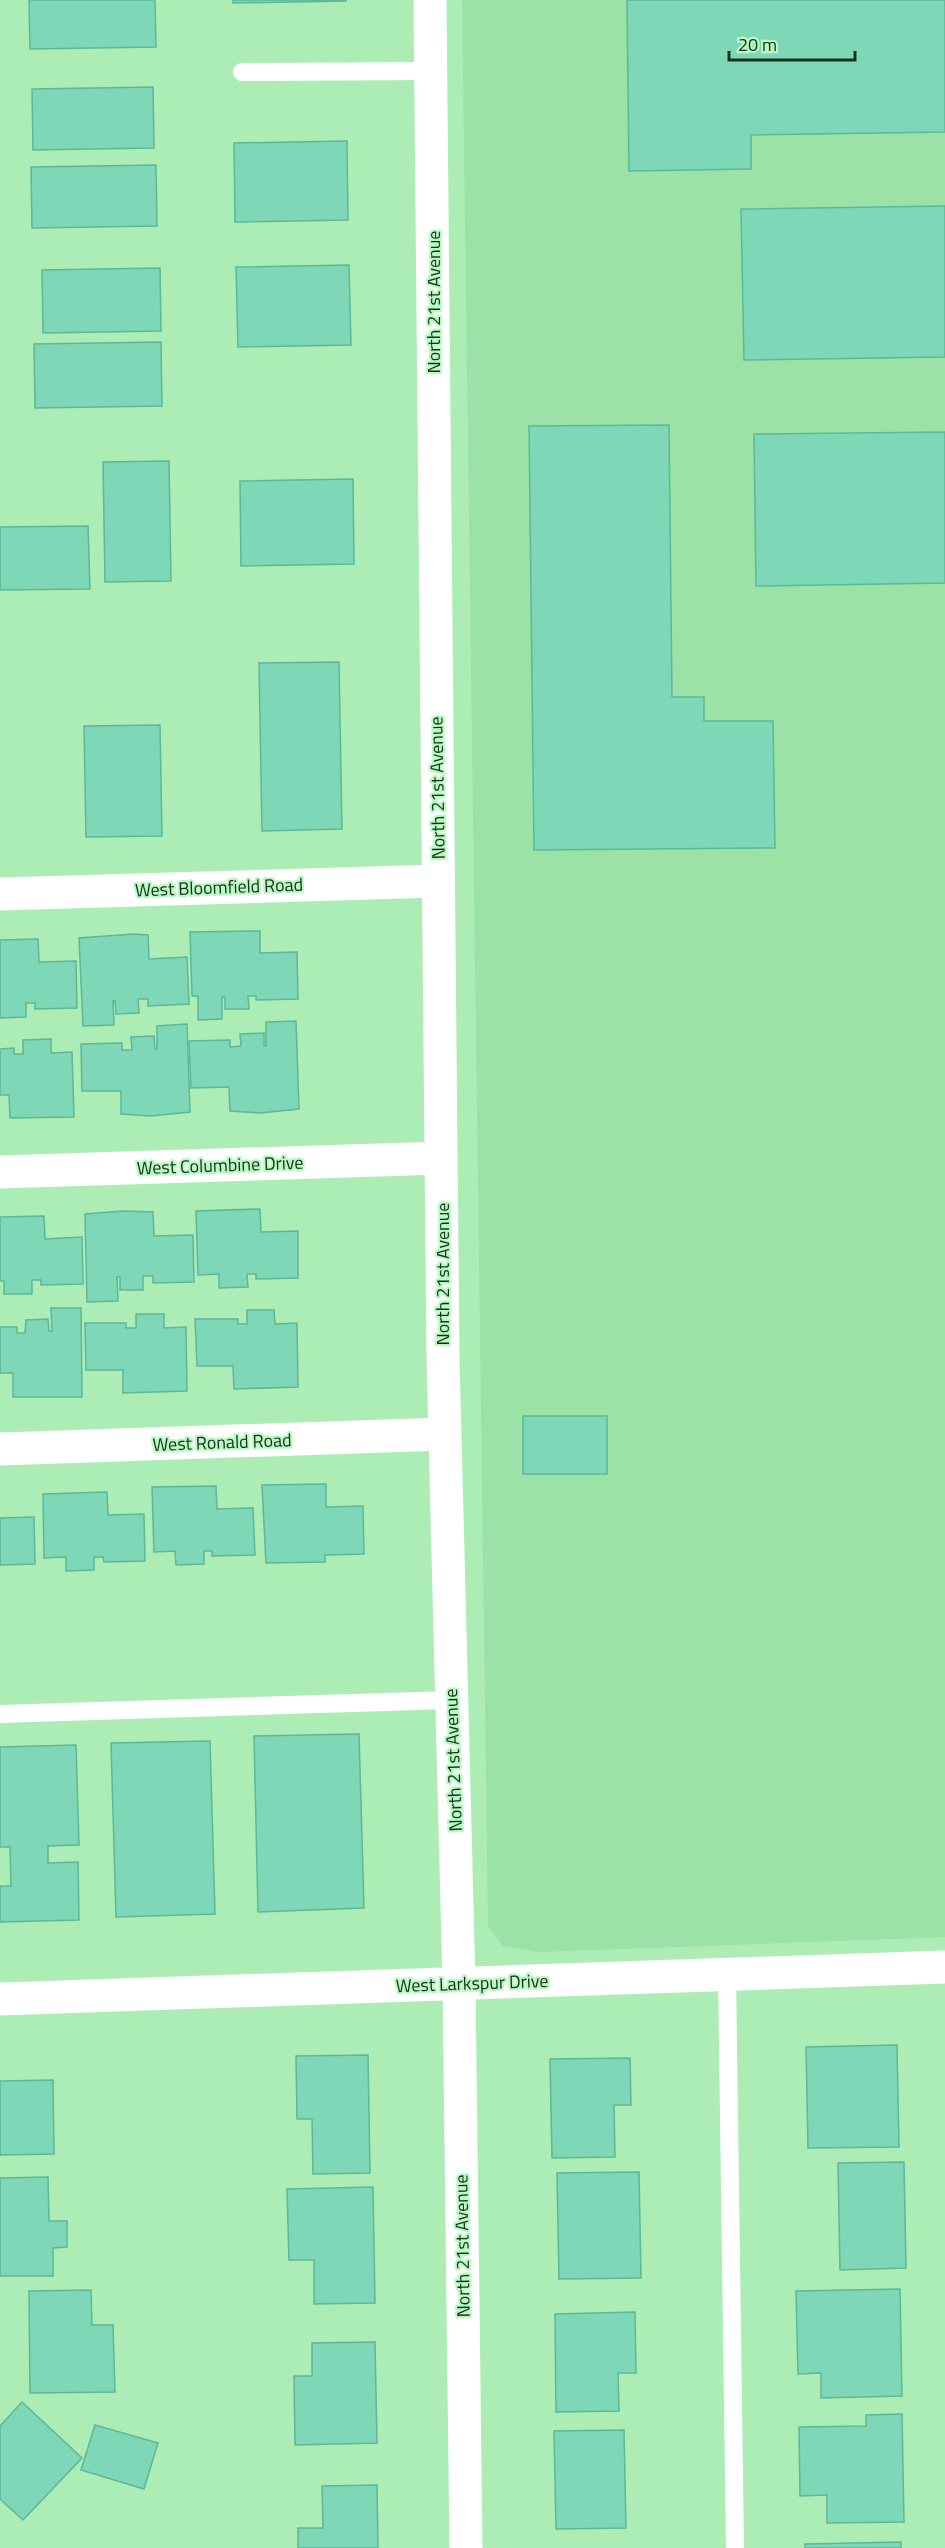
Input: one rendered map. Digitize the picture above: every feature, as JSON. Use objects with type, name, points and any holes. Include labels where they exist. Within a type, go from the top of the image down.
[{"type":"street","name":"North 21st Avenue","points":[[429,0],[444,1434],[459,1984],[466,2548]]},
{"type":"street","name":"West Bloomfield Road","points":[[0,894],[438,881]]},
{"type":"street","name":"West Columbine Drive","points":[[0,1172],[441,1158]]},
{"type":"street","name":"West Ronald Road","points":[[0,1449],[444,1434]]},
{"type":"street","name":"West Larkspur Drive","points":[[0,1999],[945,1967]]},
{"type":"lane","points":[[242,72],[431,71]]},
{"type":"lane","points":[[0,1714],[451,1700]]},
{"type":"lane","points":[[727,1973],[735,2548]]},
{"type":"shaded area","points":[[462,0],[945,0],[945,1937],[539,1952],[503,1946],[488,1926]]},
{"type":"building","points":[[29,0],[155,0],[156,47],[30,49]]},
{"type":"building","points":[[233,0],[346,0],[346,1],[233,3]]},
{"type":"building","points":[[627,0],[945,0],[945,132],[751,135],[751,169],[629,171]]},
{"type":"building","points":[[153,87],[154,148],[33,150],[32,89]]},
{"type":"building","points":[[347,141],[348,220],[235,222],[234,143]]},
{"type":"building","points":[[156,165],[157,226],[32,228],[31,167]]},
{"type":"building","points":[[945,206],[945,357],[744,360],[741,209]]},
{"type":"building","points":[[349,265],[351,345],[238,347],[236,267]]},
{"type":"building","points":[[160,268],[161,331],[43,333],[42,270]]},
{"type":"building","points":[[161,342],[162,406],[35,408],[34,344]]},
{"type":"building","points":[[669,425],[672,697],[704,697],[704,721],[773,721],[775,848],[534,850],[529,426]]},
{"type":"building","points":[[945,432],[945,583],[756,586],[754,434]]},
{"type":"building","points":[[169,461],[171,581],[105,582],[103,462]]},
{"type":"building","points":[[353,479],[354,564],[241,566],[240,481]]},
{"type":"building","points":[[88,526],[90,589],[0,590],[0,527]]},
{"type":"building","points":[[339,662],[342,829],[262,831],[259,663]]},
{"type":"building","points":[[160,725],[162,836],[86,837],[84,726]]},
{"type":"building","points":[[260,931],[260,953],[297,952],[298,999],[256,1000],[256,996],[248,996],[249,1009],[225,1009],[225,997],[222,997],[222,1019],[198,1020],[198,996],[192,996],[190,932]]},
{"type":"building","points":[[148,935],[149,959],[187,957],[189,1004],[148,1006],[148,999],[138,999],[139,1013],[116,1014],[115,1001],[113,1001],[114,1025],[83,1026],[79,938]]},
{"type":"building","points":[[38,939],[39,962],[76,961],[77,1008],[35,1009],[35,1003],[26,1003],[26,1017],[0,1018],[0,940]]},
{"type":"building","points":[[296,1021],[299,1109],[260,1113],[230,1111],[229,1087],[191,1088],[189,1041],[230,1040],[230,1047],[241,1046],[240,1034],[264,1033],[264,1046],[266,1046],[266,1022]]},
{"type":"building","points":[[187,1024],[190,1112],[151,1116],[121,1114],[121,1091],[82,1091],[81,1044],[122,1043],[122,1050],[132,1050],[131,1037],[154,1036],[155,1049],[157,1049],[157,1026]]},
{"type":"building","points":[[51,1039],[51,1053],[72,1052],[74,1117],[10,1118],[9,1095],[0,1095],[0,1049],[14,1048],[14,1054],[23,1054],[23,1040]]},
{"type":"building","points":[[260,1209],[261,1232],[298,1231],[298,1278],[256,1279],[256,1274],[247,1274],[248,1287],[219,1288],[219,1274],[198,1275],[196,1211]]},
{"type":"building","points":[[123,1211],[153,1212],[154,1236],[193,1235],[194,1282],[153,1283],[153,1276],[143,1276],[143,1290],[120,1290],[120,1277],[117,1277],[118,1301],[87,1302],[85,1214]]},
{"type":"building","points":[[44,1216],[45,1239],[82,1237],[83,1284],[41,1285],[41,1280],[32,1280],[32,1294],[4,1294],[4,1281],[0,1281],[0,1217]]},
{"type":"building","points":[[51,1308],[81,1308],[82,1397],[13,1397],[13,1373],[0,1373],[0,1327],[17,1327],[17,1333],[25,1333],[26,1320],[48,1319],[49,1331],[52,1331]]},
{"type":"building","points":[[247,1310],[274,1310],[275,1324],[297,1323],[298,1387],[234,1389],[233,1366],[197,1366],[195,1319],[238,1319],[238,1324],[247,1324]]},
{"type":"building","points":[[136,1314],[164,1314],[164,1328],[186,1327],[187,1391],[123,1393],[123,1370],[86,1370],[85,1323],[126,1323],[126,1328],[136,1328]]},
{"type":"building","points":[[523,1416],[607,1416],[607,1474],[523,1474]]},
{"type":"building","points":[[326,1484],[326,1507],[363,1506],[364,1554],[325,1555],[325,1562],[266,1563],[262,1485]]},
{"type":"building","points":[[216,1486],[217,1509],[253,1508],[255,1555],[212,1556],[212,1551],[204,1551],[204,1564],[176,1565],[175,1551],[154,1552],[152,1487]]},
{"type":"building","points":[[107,1492],[108,1515],[144,1514],[145,1561],[104,1562],[103,1557],[94,1557],[94,1570],[66,1571],[66,1557],[44,1558],[43,1494]]},
{"type":"building","points":[[34,1517],[35,1564],[0,1565],[0,1518]]},
{"type":"building","points":[[359,1734],[364,1908],[258,1912],[254,1736]]},
{"type":"building","points":[[210,1741],[215,1914],[116,1917],[111,1743]]},
{"type":"building","points":[[76,1745],[79,1845],[48,1846],[48,1863],[78,1862],[79,1920],[0,1922],[0,1886],[11,1886],[10,1847],[0,1847],[0,1747]]},
{"type":"building","points":[[897,2045],[899,2147],[808,2148],[806,2047]]},
{"type":"building","points":[[368,2055],[370,2173],[313,2174],[312,2119],[297,2119],[296,2056]]},
{"type":"building","points":[[630,2058],[631,2105],[614,2105],[615,2157],[552,2158],[550,2059]]},
{"type":"building","points":[[53,2080],[54,2154],[0,2155],[0,2081]]},
{"type":"building","points":[[904,2162],[906,2268],[840,2270],[838,2163]]},
{"type":"building","points":[[639,2172],[641,2278],[559,2279],[557,2173]]},
{"type":"building","points":[[48,2177],[49,2221],[67,2221],[67,2247],[53,2248],[53,2276],[0,2276],[0,2178]]},
{"type":"building","points":[[373,2187],[375,2303],[314,2304],[314,2260],[289,2260],[287,2189]]},
{"type":"building","points":[[900,2289],[902,2396],[821,2398],[821,2373],[798,2374],[796,2291]]},
{"type":"building","points":[[91,2290],[92,2325],[113,2325],[115,2392],[30,2393],[29,2291]]},
{"type":"building","points":[[635,2312],[636,2373],[618,2373],[619,2411],[556,2412],[555,2314]]},
{"type":"building","points":[[375,2342],[377,2443],[295,2445],[294,2376],[312,2376],[312,2343]]},
{"type":"building","points":[[22,2402],[82,2458],[23,2520],[0,2499],[0,2426]]},
{"type":"building","points":[[902,2414],[904,2522],[827,2523],[827,2495],[800,2496],[799,2427],[866,2426],[866,2415]]},
{"type":"building","points":[[95,2425],[158,2443],[144,2489],[81,2470]]},
{"type":"building","points":[[624,2430],[626,2528],[556,2529],[554,2431]]},
{"type":"building","points":[[377,2485],[378,2548],[298,2548],[298,2528],[323,2528],[322,2486]]},
{"type":"building","points":[[901,2542],[901,2548],[805,2548],[805,2544]]}]
